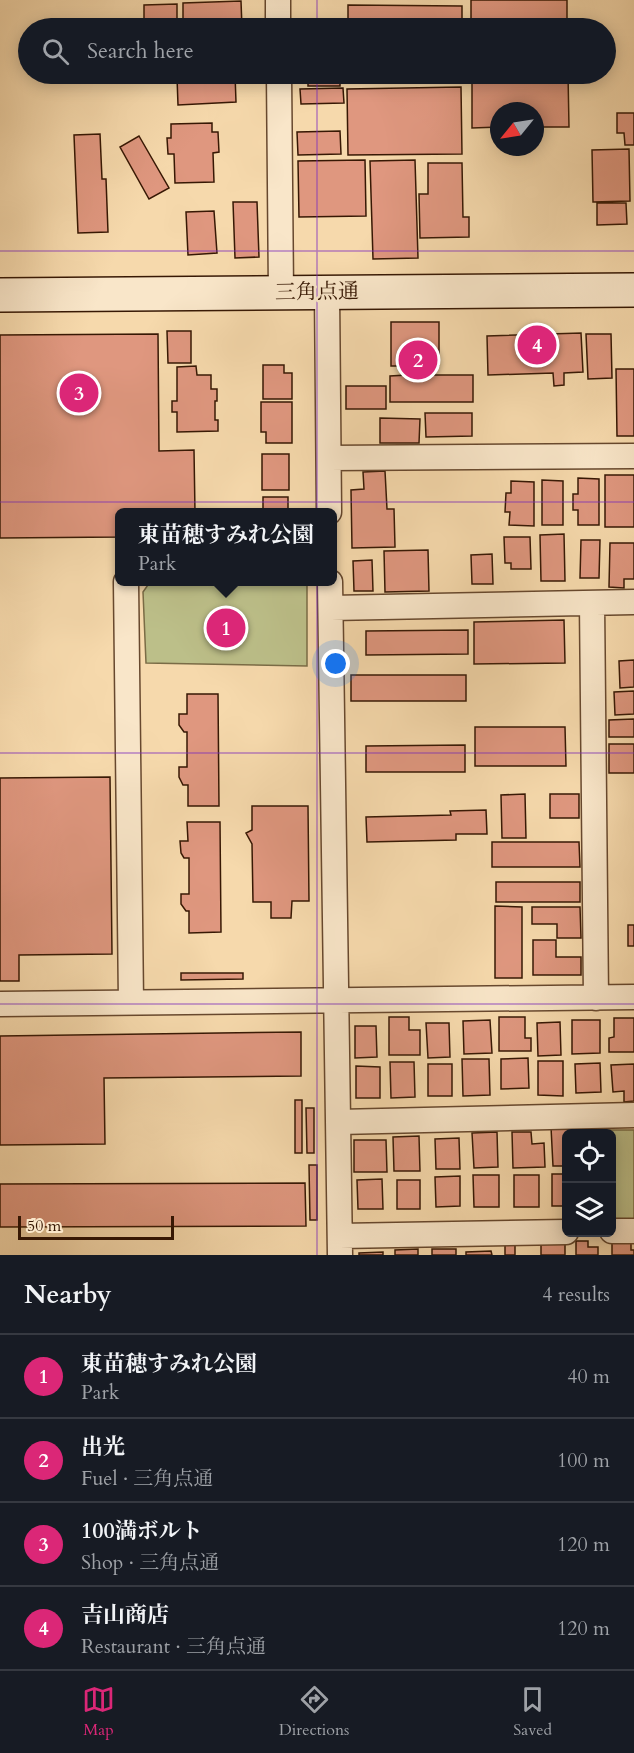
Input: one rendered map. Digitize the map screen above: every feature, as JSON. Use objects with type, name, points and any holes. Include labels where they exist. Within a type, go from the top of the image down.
[{"type":"street","points":[[278,0],[278,18]]},
{"type":"street","points":[[279,84],[281,293]]},
{"type":"street","name":"三角点通","points":[[0,295],[634,290]]},
{"type":"street","points":[[327,292],[328,508]]},
{"type":"street","points":[[329,458],[634,456]]},
{"type":"street","points":[[126,586],[131,1002]]},
{"type":"street","points":[[330,586],[340,1246],[562,1232]]},
{"type":"street","points":[[331,608],[634,602]]},
{"type":"street","points":[[592,603],[596,998]]},
{"type":"street","points":[[0,1004],[634,997]]},
{"type":"street","points":[[339,1122],[634,1115]]},
{"type":"street","points":[[616,1231],[634,1231]]},
{"type":"green space","points":[[147,586],[307,586],[307,666],[146,663],[143,592]]},
{"type":"green space","points":[[616,1130],[634,1130],[634,1220],[616,1220]]},
{"type":"building","points":[[471,0],[567,0],[567,18],[471,18]]},
{"type":"building","points":[[241,1],[242,18],[183,18],[183,3]]},
{"type":"building","points":[[177,4],[177,18],[144,18],[144,5]]},
{"type":"building","points":[[348,5],[462,6],[462,18],[348,18]]},
{"type":"building","points":[[177,84],[235,84],[236,102],[178,105]]},
{"type":"building","points":[[308,84],[340,84],[340,86],[308,86]]},
{"type":"building","points":[[472,84],[568,84],[569,127],[544,127],[544,102],[490,102],[490,127],[472,128]]},
{"type":"building","points":[[461,87],[462,154],[348,155],[347,89]]},
{"type":"building","points":[[343,88],[344,103],[301,104],[300,89]]},
{"type":"building","points":[[617,113],[634,113],[634,145],[625,145],[624,133],[617,133]]},
{"type":"building","points":[[212,123],[212,132],[218,132],[219,152],[213,153],[214,182],[175,183],[174,154],[168,154],[167,138],[171,138],[171,124]]},
{"type":"building","points":[[340,131],[341,154],[298,155],[297,132]]},
{"type":"building","points":[[100,134],[102,179],[106,179],[108,232],[78,233],[74,135]]},
{"type":"building","points":[[139,136],[169,188],[149,199],[120,147]]},
{"type":"building","points":[[629,149],[630,201],[593,202],[592,150]]},
{"type":"building","points":[[365,160],[366,216],[299,217],[298,161]]},
{"type":"building","points":[[415,160],[418,258],[373,259],[370,161]]},
{"type":"building","points":[[428,163],[462,163],[463,217],[469,217],[469,237],[420,238],[419,194],[428,194]]},
{"type":"building","points":[[233,202],[257,202],[259,257],[235,258]]},
{"type":"building","points":[[597,203],[626,203],[627,224],[597,225]]},
{"type":"building","points":[[214,211],[217,253],[188,255],[186,212]]},
{"type":"building","points":[[391,322],[439,322],[439,365],[424,365],[424,375],[473,375],[473,402],[390,402],[390,376],[407,375],[407,366],[391,366]]},
{"type":"building","points":[[167,331],[191,331],[191,363],[168,363]]},
{"type":"building","points":[[581,333],[583,372],[564,373],[564,385],[554,386],[553,373],[488,375],[487,336]]},
{"type":"building","points":[[158,334],[159,451],[194,450],[195,508],[115,508],[115,537],[0,538],[0,335]]},
{"type":"building","points":[[586,334],[611,334],[612,378],[588,379]]},
{"type":"building","points":[[263,365],[284,365],[284,373],[292,373],[292,399],[263,399]]},
{"type":"building","points":[[196,366],[197,375],[211,375],[211,389],[217,389],[215,420],[218,420],[218,431],[177,432],[177,412],[172,412],[172,401],[177,401],[177,367]]},
{"type":"building","points":[[616,369],[634,369],[634,436],[617,436]]},
{"type":"building","points":[[346,386],[386,386],[386,409],[346,409]]},
{"type":"building","points":[[261,402],[292,402],[292,443],[266,443],[266,432],[261,432]]},
{"type":"building","points":[[425,413],[472,413],[472,436],[426,437]]},
{"type":"building","points":[[380,418],[420,419],[419,443],[380,443]]},
{"type":"building","points":[[262,454],[289,454],[289,490],[262,490]]},
{"type":"building","points":[[385,471],[387,509],[394,509],[395,547],[352,548],[351,490],[364,489],[363,472]]},
{"type":"building","points":[[605,475],[634,475],[634,527],[605,527]]},
{"type":"building","points":[[578,478],[599,479],[599,525],[578,525],[578,510],[573,510],[573,494],[578,494]]},
{"type":"building","points":[[542,480],[563,481],[563,525],[542,525]]},
{"type":"building","points":[[511,481],[534,482],[534,526],[509,525],[510,512],[505,512],[506,493],[511,493]]},
{"type":"building","points":[[263,497],[288,497],[288,508],[263,508]]},
{"type":"building","points":[[564,534],[565,581],[541,581],[540,535]]},
{"type":"building","points":[[504,537],[530,537],[531,569],[511,569],[511,563],[505,563]]},
{"type":"building","points":[[581,540],[600,540],[599,578],[580,578]]},
{"type":"building","points":[[610,543],[634,543],[634,579],[624,579],[624,588],[609,587]]},
{"type":"building","points":[[428,550],[429,591],[385,592],[384,551]]},
{"type":"building","points":[[492,554],[493,584],[472,584],[471,555]]},
{"type":"building","points":[[372,560],[373,591],[354,591],[353,561]]},
{"type":"building","points":[[564,620],[565,663],[474,664],[474,622]]},
{"type":"building","points":[[468,630],[468,654],[366,655],[366,631]]},
{"type":"building","points":[[634,660],[634,687],[620,688],[619,661]]},
{"type":"building","points":[[351,675],[466,675],[466,701],[351,701]]},
{"type":"building","points":[[634,691],[634,714],[615,715],[614,692]]},
{"type":"building","points":[[187,694],[218,694],[219,806],[188,806],[188,785],[183,785],[179,777],[179,767],[187,767],[187,732],[184,732],[179,725],[179,714],[187,714]]},
{"type":"building","points":[[634,719],[634,737],[609,737],[609,720]]},
{"type":"building","points":[[475,727],[565,727],[566,766],[475,766]]},
{"type":"building","points":[[609,744],[634,744],[634,773],[609,773]]},
{"type":"building","points":[[465,745],[465,772],[366,772],[366,746]]},
{"type":"building","points":[[110,777],[112,954],[19,955],[19,981],[0,981],[0,778]]},
{"type":"building","points":[[525,794],[526,838],[502,838],[501,795]]},
{"type":"building","points":[[550,794],[579,794],[579,818],[550,818]]},
{"type":"building","points":[[252,806],[308,806],[309,901],[292,901],[291,918],[271,918],[271,902],[253,902],[252,844],[246,833],[252,830]]},
{"type":"building","points":[[486,810],[487,834],[456,834],[456,840],[367,842],[366,817],[451,815],[450,811]]},
{"type":"building","points":[[187,822],[220,822],[221,932],[189,933],[189,911],[186,911],[181,904],[181,894],[189,894],[189,858],[184,858],[181,853],[180,841],[188,841]]},
{"type":"building","points":[[492,842],[579,842],[580,867],[492,867]]},
{"type":"building","points":[[496,882],[580,882],[580,902],[496,902]]},
{"type":"building","points":[[495,906],[522,907],[522,978],[495,978]]},
{"type":"building","points":[[532,907],[580,907],[581,938],[557,938],[557,924],[532,924]]},
{"type":"building","points":[[628,925],[634,925],[634,946],[628,946]]},
{"type":"building","points":[[533,940],[556,940],[556,957],[581,957],[581,975],[533,975]]},
{"type":"building","points":[[181,973],[243,973],[243,979],[181,980]]},
{"type":"building","points":[[389,1017],[409,1017],[409,1030],[420,1030],[420,1055],[389,1055]]},
{"type":"building","points":[[499,1017],[525,1017],[525,1038],[531,1038],[531,1051],[499,1051]]},
{"type":"building","points":[[614,1018],[634,1018],[634,1052],[609,1052],[609,1038],[614,1037]]},
{"type":"building","points":[[490,1020],[492,1053],[464,1054],[463,1021]]},
{"type":"building","points":[[572,1020],[600,1020],[600,1053],[572,1054]]},
{"type":"building","points":[[560,1022],[561,1055],[538,1056],[537,1023]]},
{"type":"building","points":[[426,1023],[449,1023],[450,1057],[428,1058]]},
{"type":"building","points":[[355,1026],[376,1026],[377,1057],[355,1058]]},
{"type":"building","points":[[301,1032],[301,1076],[104,1078],[105,1144],[0,1145],[0,1036]]},
{"type":"building","points":[[528,1058],[529,1088],[501,1089],[501,1059]]},
{"type":"building","points":[[462,1059],[489,1059],[490,1095],[463,1096]]},
{"type":"building","points":[[538,1061],[563,1061],[563,1096],[538,1095]]},
{"type":"building","points":[[390,1062],[414,1062],[415,1097],[391,1098]]},
{"type":"building","points":[[600,1063],[601,1092],[576,1093],[575,1064]]},
{"type":"building","points":[[428,1064],[452,1064],[452,1096],[428,1096]]},
{"type":"building","points":[[634,1064],[634,1101],[624,1102],[624,1091],[613,1092],[611,1065]]},
{"type":"building","points":[[356,1066],[380,1067],[380,1098],[356,1098]]},
{"type":"building","points":[[295,1100],[302,1100],[302,1153],[295,1153]]},
{"type":"building","points":[[306,1108],[314,1108],[314,1153],[307,1153]]},
{"type":"building","points":[[576,1126],[576,1129],[562,1129],[562,1166],[553,1166],[551,1127]]},
{"type":"building","points":[[497,1132],[498,1167],[474,1168],[472,1133]]},
{"type":"building","points":[[512,1132],[531,1132],[532,1144],[544,1143],[545,1167],[513,1168]]},
{"type":"building","points":[[419,1136],[420,1171],[394,1171],[393,1137]]},
{"type":"building","points":[[459,1138],[460,1169],[436,1169],[435,1139]]},
{"type":"building","points":[[354,1140],[386,1140],[387,1172],[354,1172]]},
{"type":"building","points":[[309,1165],[317,1165],[317,1220],[310,1220]]},
{"type":"building","points":[[552,1174],[562,1174],[562,1206],[552,1206]]},
{"type":"building","points":[[473,1175],[499,1175],[499,1207],[474,1207]]},
{"type":"building","points":[[514,1175],[539,1175],[539,1207],[514,1207]]},
{"type":"building","points":[[460,1176],[460,1206],[436,1207],[435,1177]]},
{"type":"building","points":[[382,1179],[383,1209],[358,1209],[357,1180]]},
{"type":"building","points":[[397,1180],[420,1180],[420,1209],[397,1209]]},
{"type":"building","points":[[305,1183],[306,1226],[0,1227],[0,1184]]},
{"type":"building","points":[[541,1239],[565,1239],[565,1255],[541,1255]]},
{"type":"building","points":[[576,1241],[588,1241],[588,1247],[598,1247],[598,1255],[576,1255]]},
{"type":"building","points":[[612,1243],[631,1243],[634,1255],[612,1255]]},
{"type":"building","points":[[505,1245],[515,1245],[515,1255],[505,1255]]},
{"type":"building","points":[[418,1249],[418,1255],[395,1255],[395,1250]]},
{"type":"building","points":[[432,1249],[456,1249],[456,1255],[432,1255]]},
{"type":"building","points":[[491,1251],[492,1255],[466,1255],[466,1252]]},
{"type":"building","points":[[383,1252],[383,1255],[359,1255],[359,1253]]},
{"type":"place","name":"吉山商店","points":[[537,345]]},
{"type":"place","name":"出光","points":[[418,360]]},
{"type":"place","name":"100満ボルト","points":[[79,393]]},
{"type":"place","name":"東苗穂すみれ公園","points":[[226,628]]}]
